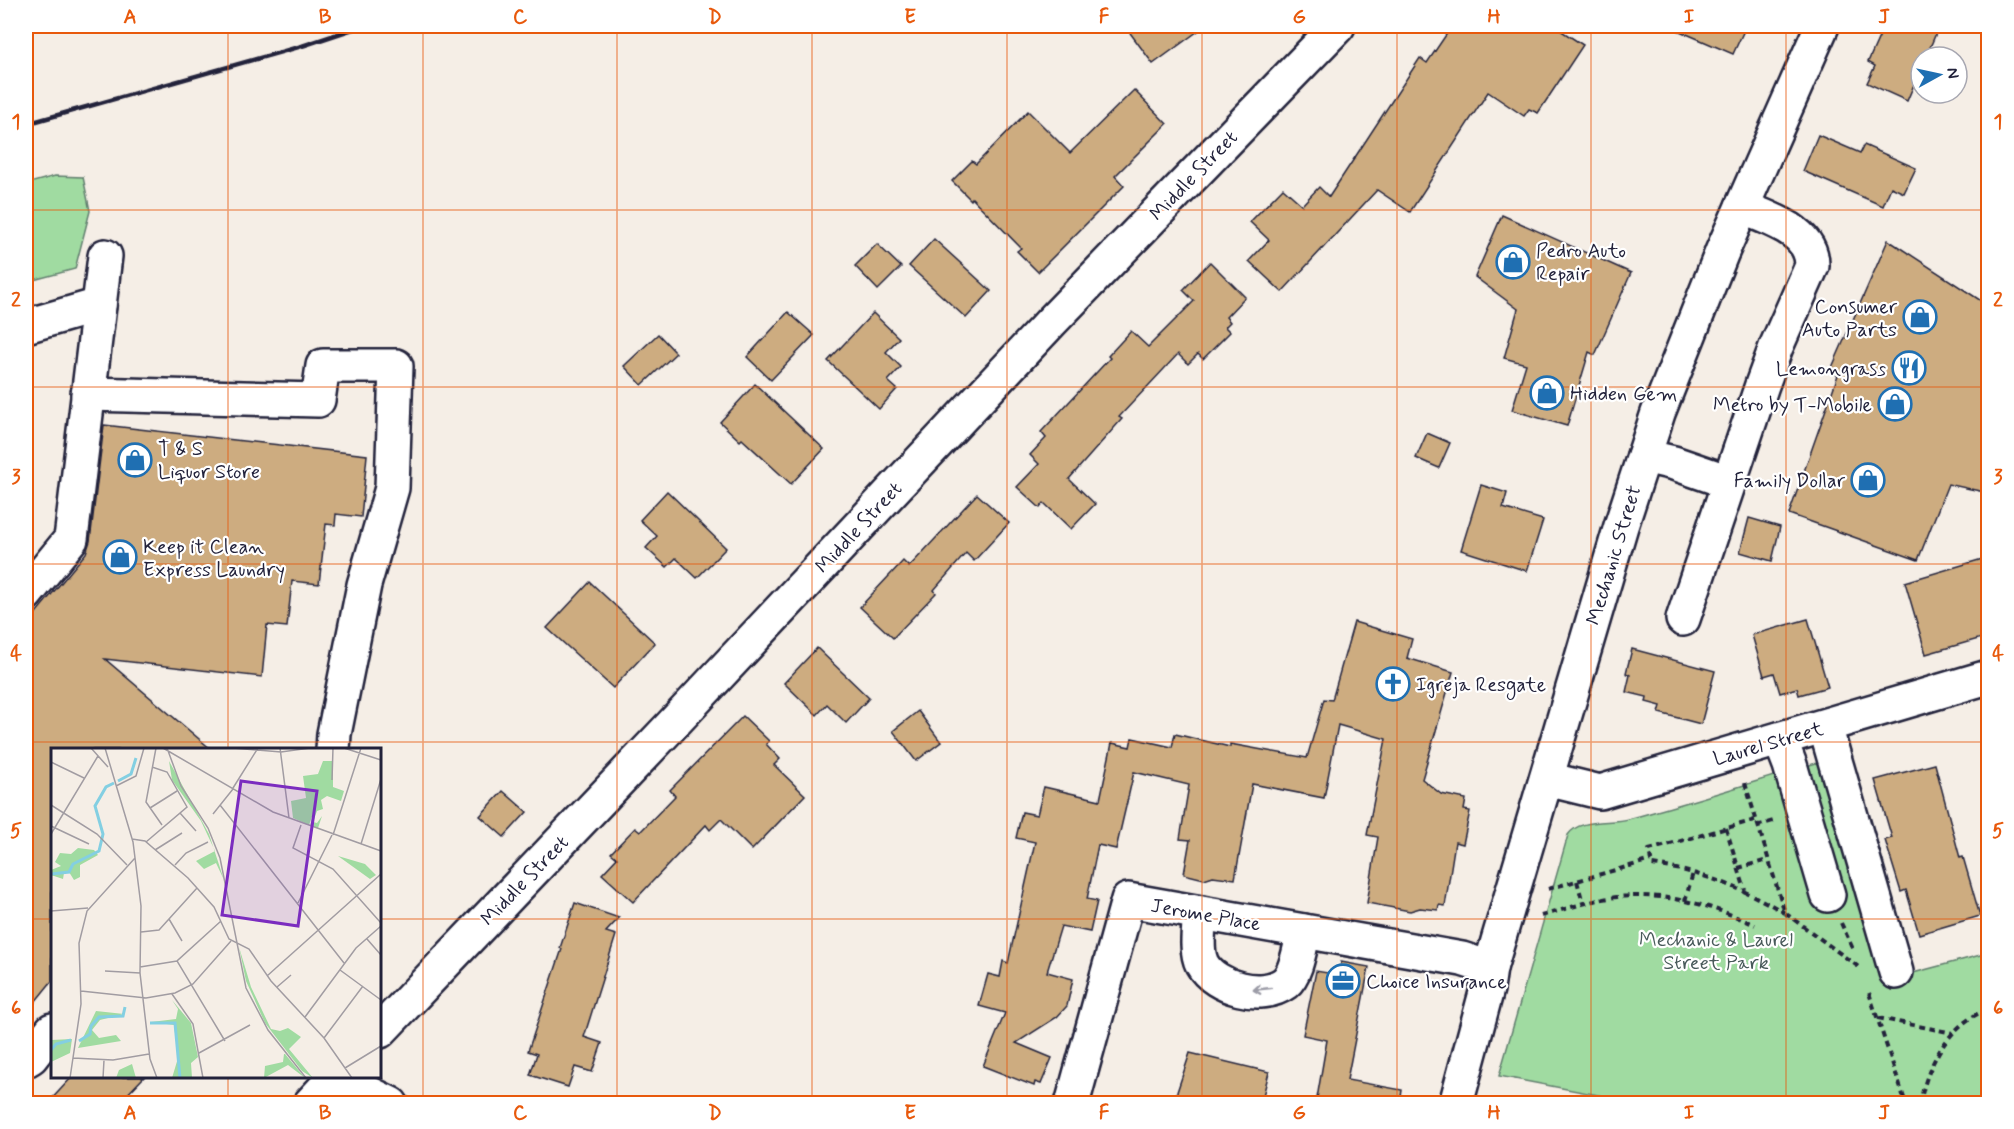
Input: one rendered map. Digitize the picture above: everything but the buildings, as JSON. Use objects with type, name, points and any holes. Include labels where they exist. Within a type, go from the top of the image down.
[{"type":"street","name":"Middle Street","points":[[381,1030],[1052,321],[1338,26]]},
{"type":"street","name":"Mechanic Street","points":[[1456,1104],[1487,989],[1490,968],[1621,526],[1644,456],[1683,345],[1822,26]]},
{"type":"street","points":[[1683,619],[1776,346],[1812,266],[1811,253],[1800,236],[1742,207]]},
{"type":"street","points":[[26,594],[71,539],[105,256]]},
{"type":"street","points":[[26,326],[99,305]]},
{"type":"street","points":[[88,394],[318,400],[323,366],[396,366],[392,488],[364,585],[333,748]]},
{"type":"street","points":[[1644,456],[1674,463],[1729,482]]},
{"type":"street","name":"Laurel Street","points":[[1547,779],[1600,792],[1989,677]]},
{"type":"street","points":[[1825,726],[1896,972]]},
{"type":"street","points":[[1780,739],[1790,765],[1828,895]]},
{"type":"street","name":"Jerome Place","points":[[1072,1104],[1128,900],[1462,959],[1490,968]]},
{"type":"street","points":[[1200,913],[1198,938],[1202,963],[1215,980],[1239,989],[1265,991],[1285,983],[1296,965],[1304,931]]},
{"type":"street","points":[[26,1060],[31,1057],[51,1031]]},
{"type":"street","points":[[310,1104],[334,1078]]},
{"type":"street","points":[[337,1078],[391,1104]]},
{"type":"path","points":[[1755,820],[1649,850],[1652,865],[1693,873],[1733,885],[1785,913]]},
{"type":"path","points":[[1726,828],[1745,891]]},
{"type":"path","points":[[1548,889],[1651,860]]},
{"type":"path","points":[[1738,868],[1768,860]]},
{"type":"path","points":[[1685,901],[1693,873]]},
{"type":"path","points":[[1577,881],[1583,903]]},
{"type":"path","points":[[1828,895],[1861,969]]},
{"type":"path","points":[[1541,916],[1583,903],[1637,896],[1685,901],[1715,908],[1755,924]]},
{"type":"path","points":[[1868,989],[1906,1104]]},
{"type":"path","points":[[1920,1104],[1923,1084],[1934,1059],[1953,1033],[1963,1024],[1989,1009]]},
{"type":"path","points":[[1877,1018],[1953,1033]]},
{"type":"green space","points":[[55,176],[83,177],[90,211],[75,269],[26,282],[26,184]]},
{"type":"green space","name":"Mechanic & Laurel Street Park","points":[[1820,762],[1883,981],[1988,953],[1988,1103],[1640,1103],[1499,1076],[1568,835],[1573,830],[1595,822],[1621,820],[1652,812]]},
{"type":"railway","points":[[26,124],[302,46],[362,26]]},
{"type":"place","name":"Pedro Auto Repair","points":[[1513,262]]},
{"type":"place","name":"Consumer Auto Parts","points":[[1920,317]]},
{"type":"place","name":"Lemongrass","points":[[1909,368]]},
{"type":"place","name":"Hidden Gem","points":[[1547,393]]},
{"type":"place","name":"Metro by T-Mobile","points":[[1895,404]]},
{"type":"place","name":"T & S Liquor Store","points":[[135,460]]},
{"type":"place","name":"Family Dollar","points":[[1868,480]]},
{"type":"place","name":"Keep it Clean Express Laundry","points":[[120,557]]},
{"type":"place","name":"Igreja Resgate","points":[[1393,684]]},
{"type":"place","name":"Choice Insurance","points":[[1343,981]]}]
